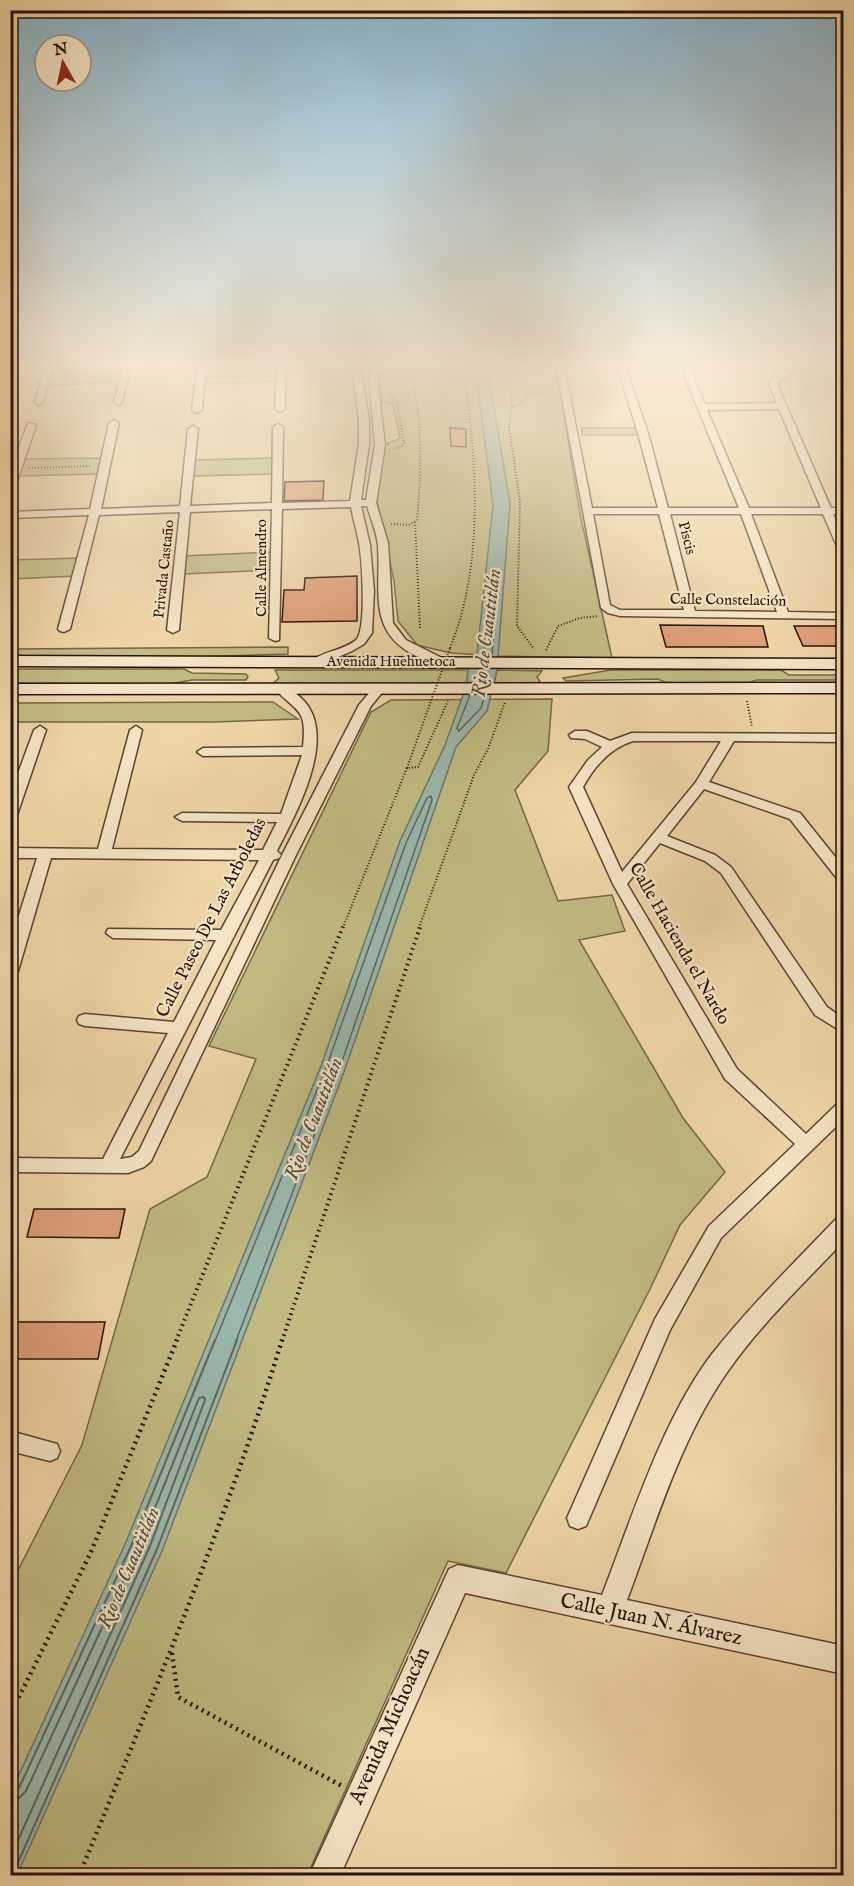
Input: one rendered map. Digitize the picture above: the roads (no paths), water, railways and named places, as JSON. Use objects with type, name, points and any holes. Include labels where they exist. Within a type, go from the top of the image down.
[{"type":"main road","name":"Avenida Huehuetoca","points":[[10,661],[843,664]]},
{"type":"main road","points":[[249,688],[258,683],[262,677],[260,670],[252,663]]},
{"type":"main road","points":[[550,663],[546,676],[550,684],[561,688]]},
{"type":"main road","name":"Avenida Huehuetoca","points":[[10,689],[843,687]]},
{"type":"street","points":[[10,487],[21,454]]},
{"type":"street","points":[[64,629],[95,512],[108,454]]},
{"type":"street","name":"Privada Castaño","points":[[173,630],[190,454]]},
{"type":"street","name":"Calle Almendro","points":[[275,638],[277,454]]},
{"type":"street","points":[[316,662],[348,649],[360,642],[366,633],[368,591],[365,545],[355,504],[360,454]]},
{"type":"street","points":[[379,454],[371,504],[383,543],[388,626],[406,646],[438,661]]},
{"type":"street","points":[[577,454],[589,511],[843,511]]},
{"type":"street","name":"Piscis","points":[[649,454],[691,615]]},
{"type":"street","points":[[721,454],[784,616]]},
{"type":"street","points":[[802,454],[843,550]]},
{"type":"street","points":[[10,515],[371,504]]},
{"type":"street","name":"Calle Constelación","points":[[589,511],[605,606],[616,612],[843,616]]},
{"type":"street","points":[[365,545],[383,543]]},
{"type":"street","name":"Calle Paseo De Las Arboledas","points":[[108,1166],[267,855],[300,783],[312,731],[308,713],[303,705],[281,689]]},
{"type":"street","points":[[10,1165],[128,1166],[145,1156],[289,855],[365,705],[379,689]]},
{"type":"street","points":[[10,815],[40,730]]},
{"type":"street","points":[[104,853],[136,730]]},
{"type":"street","points":[[575,735],[587,735],[609,745],[619,739],[632,737],[843,738]]},
{"type":"street","points":[[620,884],[660,838],[701,784],[729,739]]},
{"type":"street","name":"Calle Hacienda el Nardo","points":[[609,745],[576,788],[620,884],[731,1074],[806,1144]]},
{"type":"street","points":[[203,752],[309,751]]},
{"type":"street","points":[[701,784],[795,816],[843,878]]},
{"type":"street","points":[[182,817],[285,818]]},
{"type":"street","points":[[660,838],[710,858],[726,870],[821,1011],[843,1026]]},
{"type":"street","points":[[10,853],[289,855]]},
{"type":"street","points":[[10,971],[45,853]]},
{"type":"street","points":[[113,933],[226,935]]},
{"type":"street","points":[[85,1020],[179,1028]]},
{"type":"street","points":[[578,1518],[662,1325],[715,1232],[843,1108]]},
{"type":"street","points":[[609,1611],[666,1466],[691,1410],[728,1354],[781,1291],[843,1226]]},
{"type":"street","points":[[10,1441],[50,1451]]},
{"type":"street","name":"Calle Juan N. Álvarez","points":[[458,1578],[843,1660]]},
{"type":"street","name":"Avenida Michoacán","points":[[324,1875],[458,1578]]},
{"type":"water","name":"Rio de Cuautitlán","points":[[486,454],[502,454],[510,504],[497,670],[487,711],[456,747],[344,1072],[162,1551],[17,1875],[11,1876],[11,1792],[126,1542],[321,1066],[400,841],[445,745],[467,684],[468,670],[477,655],[493,505]]}]
